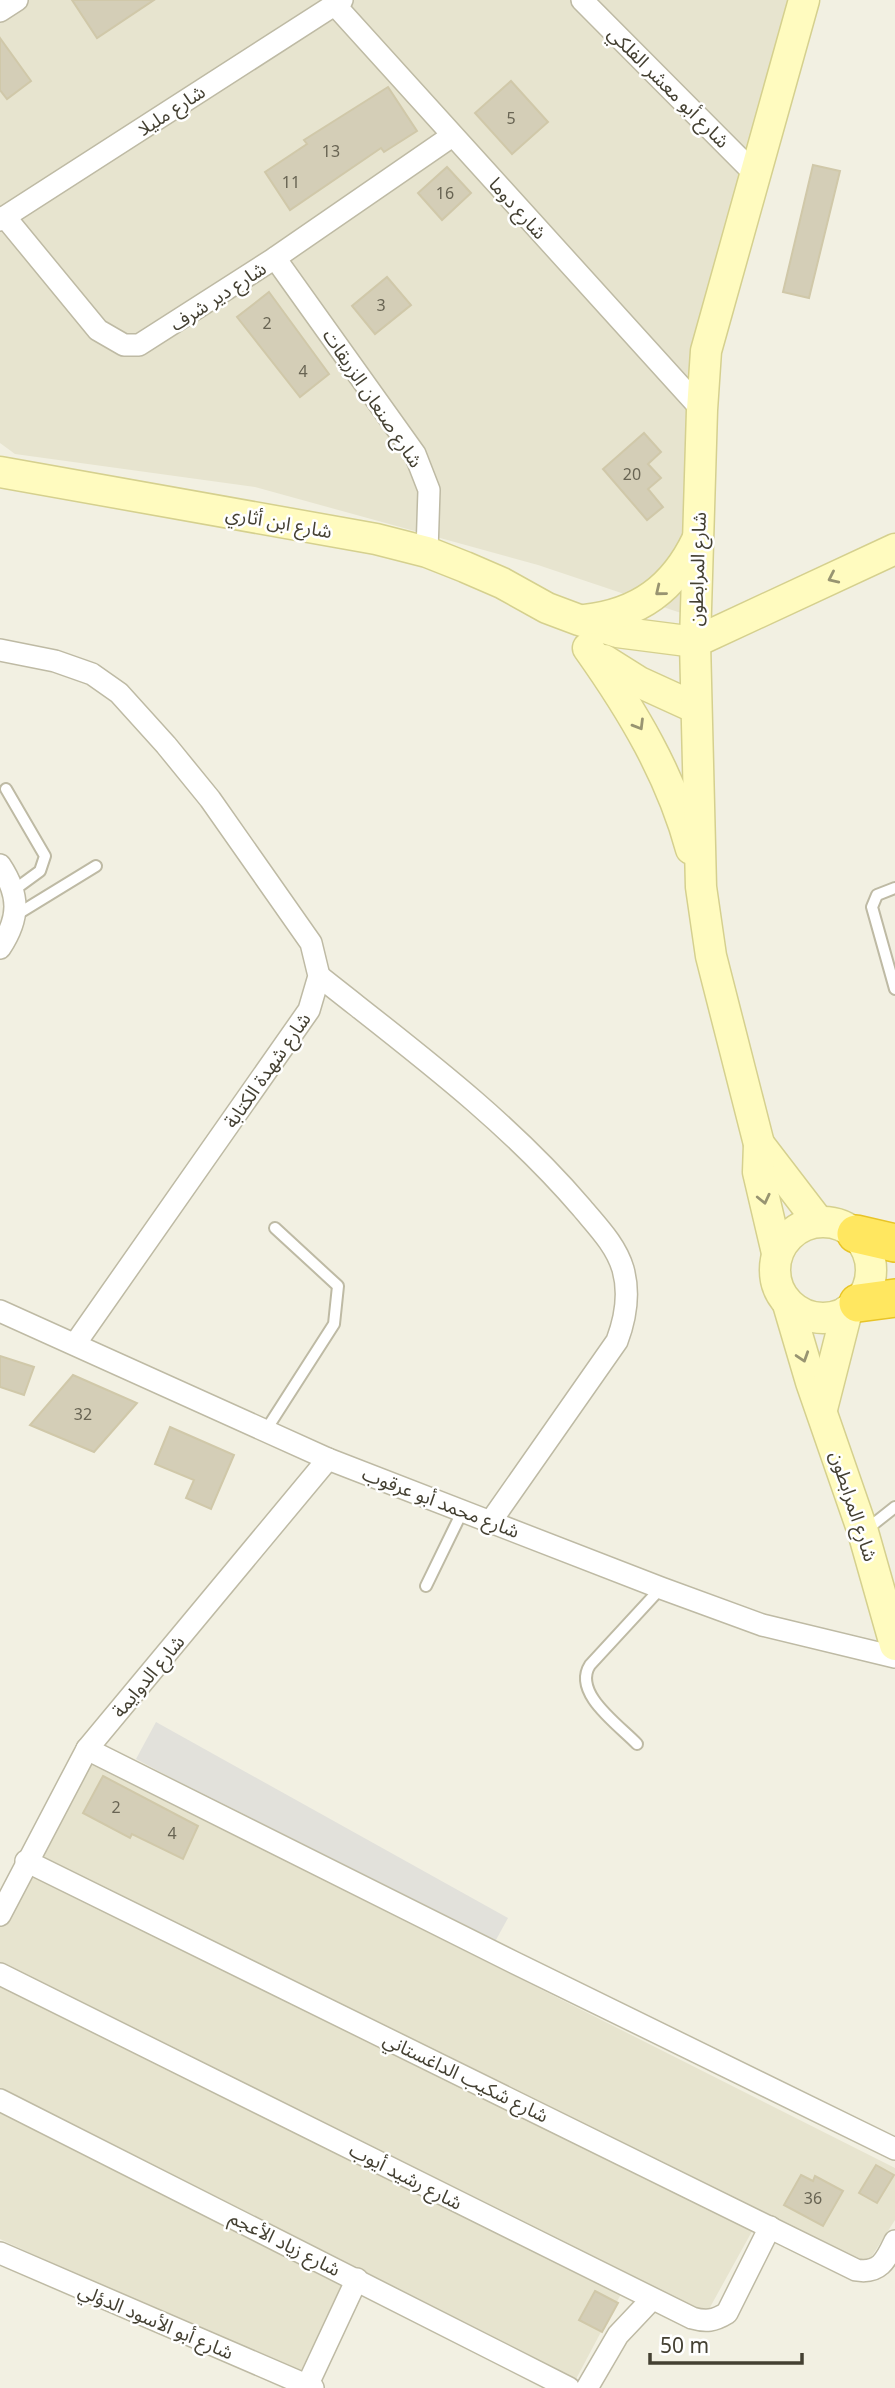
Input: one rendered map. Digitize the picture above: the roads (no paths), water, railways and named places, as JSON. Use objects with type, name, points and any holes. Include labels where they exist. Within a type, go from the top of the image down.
[{"type":"street","name":"شارع أبو معشر الفلكي","points":[[582,0],[755,174]]},
{"type":"street","name":"شارع المرابطون","points":[[777,1253],[758,1172],[759,1144],[711,956],[701,887],[695,642],[706,351],[804,0]]},
{"type":"street","name":"شارع دوما","points":[[339,3],[452,136],[702,410]]},
{"type":"street","name":"شارع مليلا","points":[[3,219],[339,3]]},
{"type":"street","name":"شارع دير شرف","points":[[3,219],[98,330],[124,345],[149,341],[452,136]]},
{"type":"street","name":"شارع صنعان الزريقات","points":[[275,258],[415,454],[429,490],[427,552]]},
{"type":"street","name":"شارع ابن أثاري","points":[[0,472],[376,539],[427,552],[502,583],[547,608],[583,634],[639,682],[696,708]]},
{"type":"street","points":[[699,536],[679,572],[665,588],[639,606],[610,617],[583,634],[619,691],[663,774],[687,836],[701,887]]},
{"type":"street","points":[[695,642],[895,549]]},
{"type":"street","name":"شارع ابن أثاري","points":[[583,634],[630,634],[695,642]]},
{"type":"street","points":[[0,650],[32,655],[78,668],[119,693],[210,799],[251,855],[311,943],[319,976],[505,1126],[612,1244],[623,1267],[626,1304],[617,1341],[491,1521]]},
{"type":"street","points":[[0,865],[14,890],[16,915],[10,934],[0,948]]},
{"type":"street","name":"شارع شهدة الكتابة","points":[[75,1344],[309,1010],[319,976]]},
{"type":"street","name":"شارع المرابطون","points":[[759,1144],[818,1222]]},
{"type":"street","points":[[895,1255],[832,1222],[818,1222],[801,1227],[787,1237],[777,1253],[774,1271],[778,1289],[788,1304],[801,1313],[816,1318],[833,1317],[866,1302],[895,1284]]},
{"type":"street","points":[[822,1409],[866,1302],[871,1241]]},
{"type":"street","name":"شارع المرابطون","points":[[788,1304],[863,1532],[895,1644]]},
{"type":"street","name":"شارع محمد أبو عرقوب","points":[[0,1311],[328,1459],[661,1588],[762,1625],[895,1657]]},
{"type":"street","name":"شارع الدوايمة","points":[[0,1915],[87,1749],[328,1459]]},
{"type":"street","points":[[87,1749],[895,2149]]},
{"type":"street","name":"شارع شكيب الداغستاني","points":[[26,1861],[866,2272],[884,2263],[895,2241]]},
{"type":"street","name":"شارع رشيد أيوب","points":[[0,1974],[692,2318],[716,2320],[727,2313],[770,2227]]},
{"type":"street","name":"شارع زياد الأعجم","points":[[0,2099],[569,2388]]},
{"type":"street","name":"شارع أبو الأسود الدؤلي","points":[[0,2253],[310,2387]]},
{"type":"street","points":[[310,2387],[357,2279]]},
{"type":"street","points":[[587,2388],[618,2335],[652,2299]]},
{"type":"lane","points":[[6,789],[45,856],[40,871],[14,890]]},
{"type":"lane","points":[[16,915],[96,866]]},
{"type":"lane","points":[[895,888],[877,895],[872,907],[895,989]]},
{"type":"lane","points":[[266,1430],[334,1324],[338,1286],[275,1228]]},
{"type":"lane","points":[[863,1532],[895,1507]]},
{"type":"lane","points":[[426,1586],[463,1510]]},
{"type":"lane","points":[[637,1744],[587,1692],[584,1678],[590,1665],[661,1588]]}]
